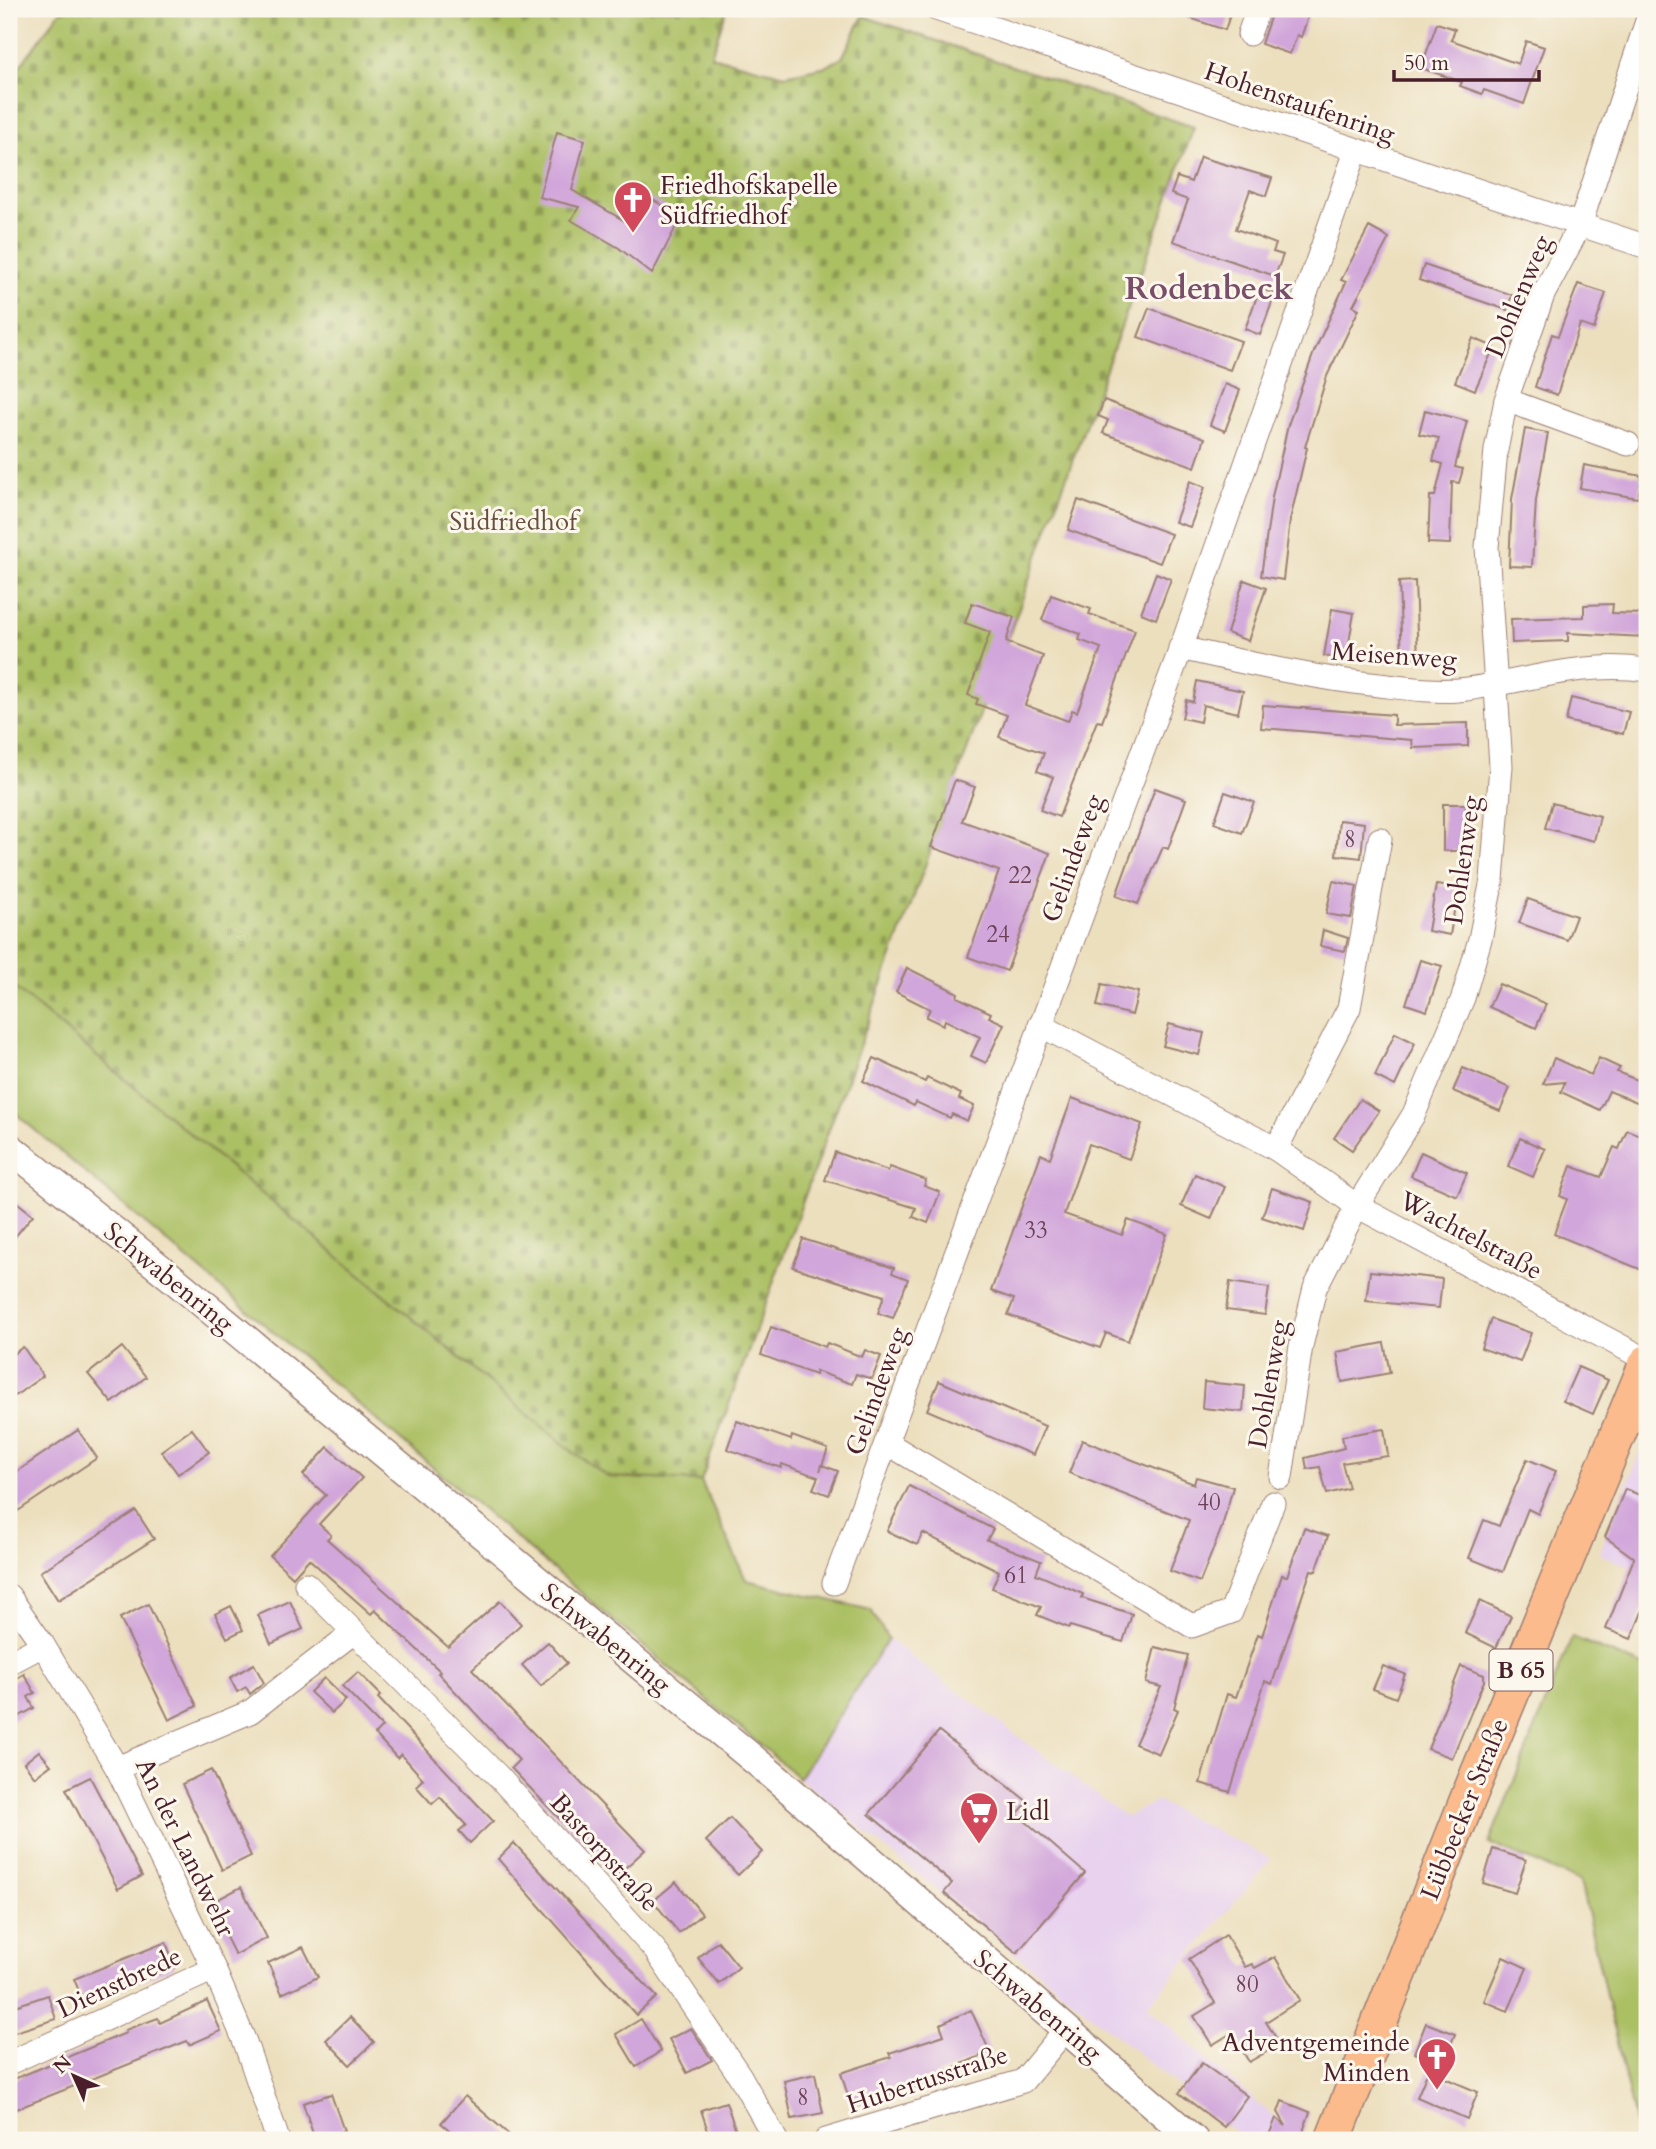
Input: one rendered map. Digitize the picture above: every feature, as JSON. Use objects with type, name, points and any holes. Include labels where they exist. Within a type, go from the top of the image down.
[{"type":"main road","name":"Lübbecker Straße","points":[[1333,2140],[1467,1801],[1647,1362]]},
{"type":"street","name":"Hohenstaufenring","points":[[936,9],[1647,247]]},
{"type":"street","points":[[1249,34],[1258,9]]},
{"type":"street","name":"Dohlenweg","points":[[1281,1477],[1301,1346],[1315,1288],[1357,1206],[1414,1114],[1463,998],[1480,939],[1492,880],[1499,823],[1501,766],[1487,547],[1494,462],[1506,400],[1543,295],[1580,225],[1647,21]]},
{"type":"street","name":"Gelindeweg","points":[[834,1583],[1181,648],[1356,151]]},
{"type":"street","points":[[1506,400],[1628,444]]},
{"type":"street","name":"Meisenweg","points":[[1181,648],[1346,682],[1420,690],[1458,690],[1583,667],[1620,666],[1647,670]]},
{"type":"street","points":[[1276,1149],[1349,1008],[1380,839]]},
{"type":"street","name":"Wachtelstraße","points":[[1040,1025],[1276,1149],[1357,1206],[1647,1362]]},
{"type":"street","name":"Schwabenring","points":[[9,1147],[171,1277],[775,1777],[1194,2140]]},
{"type":"street","points":[[887,1443],[1192,1626],[1231,1612],[1273,1503]]},
{"type":"street","name":"Bastorpstraße","points":[[306,1584],[498,1776],[655,1950],[740,2076],[776,2140]]},
{"type":"street","name":"An der Landwehr","points":[[9,1596],[43,1645],[117,1768],[214,1969],[245,2042],[278,2140]]},
{"type":"street","points":[[117,1768],[250,1712],[354,1632]]},
{"type":"street","points":[[9,1663],[43,1645]]},
{"type":"street","name":"Dienstbrede","points":[[9,2063],[214,1969]]},
{"type":"street","name":"Hubertusstraße","points":[[826,2140],[1023,2081],[1066,2029]]},
{"type":"shaded area","points":[[1647,1434],[1647,1573],[1599,1554]]},
{"type":"shaded area","points":[[888,1639],[1126,1817],[1157,1801],[1271,1859],[1147,2007],[1301,2140],[1245,2140],[799,1778]]},
{"type":"green space","name":"Südfriedhof","points":[[62,9],[727,9],[711,56],[785,75],[827,66],[842,58],[863,16],[1194,127],[701,1481],[608,1477],[573,1452],[9,983],[9,81]]},
{"type":"green space","points":[[9,983],[573,1452],[608,1477],[701,1481],[746,1580],[871,1610],[888,1639],[799,1778],[9,1108]]},
{"type":"green space","points":[[1572,1637],[1647,1668],[1647,1887],[1642,1894],[1647,1918],[1647,2128],[1637,2130],[1580,1881],[1489,1843]]},
{"type":"building","points":[[1232,9],[1225,30],[1169,11]]},
{"type":"building","points":[[1273,9],[1306,9],[1304,16],[1308,17],[1301,37],[1297,35],[1290,54],[1261,44]]},
{"type":"building","points":[[1437,23],[1455,29],[1451,40],[1518,64],[1526,41],[1544,47],[1524,104],[1484,90],[1482,94],[1460,86],[1462,82],[1421,68]]},
{"type":"building","name":"Friedhofskapelle Südfriedhof","points":[[557,132],[585,140],[572,190],[625,221],[639,193],[682,215],[652,274],[619,248],[571,220],[579,207],[539,197]]},
{"type":"building","points":[[1200,157],[1272,178],[1266,196],[1250,190],[1236,229],[1276,244],[1273,252],[1283,255],[1275,276],[1173,241],[1188,200],[1171,194],[1177,177],[1191,182]]},
{"type":"building","points":[[1369,227],[1389,238],[1353,306],[1359,309],[1327,376],[1305,447],[1307,448],[1290,520],[1283,580],[1261,576],[1272,497],[1288,425],[1314,352],[1346,282],[1341,280]]},
{"type":"building","points":[[1424,265],[1512,295],[1507,310],[1419,280]]},
{"type":"building","points":[[1578,284],[1606,293],[1594,329],[1580,324],[1557,395],[1535,387],[1552,334],[1558,336]]},
{"type":"building","points":[[1260,288],[1275,294],[1260,335],[1245,329]]},
{"type":"building","points":[[1149,308],[1241,341],[1230,370],[1138,337]]},
{"type":"building","points":[[1473,338],[1494,347],[1475,390],[1455,382]]},
{"type":"building","points":[[1225,384],[1240,390],[1225,431],[1210,425]]},
{"type":"building","points":[[1104,400],[1205,438],[1195,467],[1103,433],[1108,420],[1098,416]]},
{"type":"building","points":[[1425,410],[1467,421],[1455,467],[1463,469],[1459,483],[1452,482],[1450,544],[1428,543],[1430,496],[1435,496],[1443,464],[1433,461],[1439,438],[1419,434]]},
{"type":"building","points":[[1525,429],[1548,433],[1536,500],[1532,567],[1509,566],[1512,499]]},
{"type":"building","points":[[1584,465],[1642,476],[1638,498],[1580,488]]},
{"type":"building","points":[[1190,481],[1205,487],[1190,527],[1175,522]]},
{"type":"building","points":[[1078,500],[1171,534],[1160,563],[1068,530]]},
{"type":"building","points":[[1156,573],[1171,579],[1156,619],[1141,613]]},
{"type":"building","points":[[1244,580],[1266,588],[1248,641],[1227,633]]},
{"type":"building","points":[[1415,581],[1418,659],[1402,659],[1399,582]]},
{"type":"building","points":[[1051,595],[1091,609],[1089,614],[1135,630],[1102,722],[1097,721],[1059,817],[1040,810],[1053,777],[1037,771],[1044,753],[999,737],[1007,715],[976,704],[978,699],[968,695],[990,632],[965,623],[972,603],[1014,617],[1006,642],[1043,656],[1025,705],[1068,721],[1072,710],[1077,712],[1101,648],[1079,640],[1081,634],[1042,620]]},
{"type":"building","points":[[1613,604],[1612,613],[1646,614],[1644,637],[1568,633],[1568,641],[1512,643],[1511,619],[1584,617],[1584,605]]},
{"type":"building","points":[[1332,609],[1354,613],[1346,660],[1324,656]]},
{"type":"building","points":[[1197,681],[1243,691],[1238,713],[1203,705],[1200,722],[1182,718],[1186,700],[1193,702]]},
{"type":"building","points":[[1571,698],[1629,712],[1623,734],[1566,721]]},
{"type":"building","points":[[1263,705],[1394,715],[1394,725],[1468,723],[1468,746],[1413,748],[1412,740],[1261,728]]},
{"type":"building","points":[[955,780],[975,787],[962,821],[1050,853],[1007,971],[968,957],[999,871],[931,847]]},
{"type":"building","points":[[1155,788],[1186,799],[1168,849],[1163,847],[1138,904],[1116,896]]},
{"type":"building","points":[[1225,792],[1254,802],[1242,833],[1214,823]]},
{"type":"building","points":[[1552,803],[1600,816],[1594,841],[1545,828]]},
{"type":"building","points":[[1443,804],[1466,804],[1465,851],[1443,851]]},
{"type":"building","points":[[1339,820],[1364,823],[1361,858],[1336,855]]},
{"type":"building","points":[[1333,881],[1357,886],[1351,918],[1326,914]]},
{"type":"building","points":[[1436,885],[1458,888],[1450,935],[1428,931]]},
{"type":"building","points":[[1528,899],[1576,916],[1567,940],[1519,923]]},
{"type":"building","points":[[1323,930],[1348,938],[1345,951],[1320,946]]},
{"type":"building","points":[[1420,960],[1442,966],[1427,1011],[1406,1004]]},
{"type":"building","points":[[907,968],[958,993],[957,997],[991,1013],[989,1017],[1004,1024],[986,1063],[971,1056],[980,1037],[945,1020],[943,1025],[926,1017],[930,1009],[896,992]]},
{"type":"building","points":[[1102,984],[1138,992],[1132,1015],[1097,1006]]},
{"type":"building","points":[[1499,984],[1546,1004],[1536,1028],[1489,1007]]},
{"type":"building","points":[[1169,1024],[1204,1033],[1199,1055],[1163,1046]]},
{"type":"building","points":[[1395,1033],[1415,1043],[1395,1086],[1375,1076]]},
{"type":"building","points":[[874,1058],[925,1082],[927,1078],[961,1094],[959,1099],[974,1106],[967,1121],[952,1114],[950,1118],[916,1102],[914,1106],[863,1081]]},
{"type":"building","points":[[1554,1058],[1591,1075],[1599,1058],[1620,1068],[1617,1072],[1647,1084],[1647,1106],[1609,1091],[1600,1110],[1561,1092],[1565,1082],[1543,1084]]},
{"type":"building","points":[[1463,1068],[1510,1088],[1500,1111],[1453,1091]]},
{"type":"building","points":[[1072,1098],[1142,1124],[1129,1159],[1089,1144],[1064,1214],[1122,1235],[1128,1220],[1167,1234],[1128,1341],[1106,1333],[1100,1348],[1008,1315],[1014,1299],[991,1291],[1041,1154],[1050,1158]]},
{"type":"building","points":[[1360,1099],[1379,1111],[1352,1150],[1334,1138]]},
{"type":"building","points":[[1627,1130],[1647,1138],[1647,1257],[1642,1270],[1554,1234],[1567,1199],[1560,1196],[1571,1166],[1601,1177],[1614,1147],[1619,1149]]},
{"type":"building","points":[[1520,1138],[1545,1149],[1533,1177],[1508,1166]]},
{"type":"building","points":[[835,1152],[888,1171],[890,1167],[926,1180],[924,1186],[940,1192],[928,1223],[913,1217],[916,1208],[825,1180]]},
{"type":"building","points":[[1421,1152],[1467,1173],[1457,1196],[1411,1176]]},
{"type":"building","points":[[1195,1174],[1225,1187],[1211,1219],[1181,1206]]},
{"type":"building","points":[[1272,1188],[1313,1202],[1304,1231],[1262,1217]]},
{"type":"building","points":[[9,1196],[33,1215],[9,1244]]},
{"type":"building","points":[[803,1239],[894,1268],[892,1273],[908,1279],[893,1318],[878,1313],[884,1296],[793,1267]]},
{"type":"building","points":[[1370,1271],[1442,1279],[1439,1308],[1366,1301]]},
{"type":"building","points":[[1230,1282],[1269,1288],[1265,1315],[1226,1310]]},
{"type":"building","points":[[1491,1319],[1531,1333],[1520,1362],[1481,1348]]},
{"type":"building","points":[[771,1327],[825,1347],[827,1343],[862,1357],[865,1350],[881,1356],[872,1379],[856,1374],[852,1384],[816,1371],[815,1375],[761,1355]]},
{"type":"building","points":[[1384,1343],[1390,1373],[1342,1382],[1337,1352]]},
{"type":"building","points":[[23,1347],[43,1376],[9,1400],[9,1357]]},
{"type":"building","points":[[122,1347],[146,1377],[112,1403],[88,1374]]},
{"type":"building","points":[[1578,1367],[1608,1380],[1593,1414],[1563,1401]]},
{"type":"building","points":[[939,1381],[1045,1426],[1033,1455],[927,1410]]},
{"type":"building","points":[[1204,1382],[1245,1386],[1243,1412],[1202,1408]]},
{"type":"building","points":[[737,1421],[791,1440],[792,1436],[828,1449],[822,1465],[838,1471],[829,1495],[813,1489],[818,1477],[782,1464],[781,1468],[727,1449]]},
{"type":"building","points":[[192,1429],[209,1452],[178,1474],[161,1451]]},
{"type":"building","points":[[1384,1429],[1388,1456],[1342,1463],[1349,1488],[1327,1494],[1320,1467],[1307,1469],[1305,1458],[1344,1448],[1342,1436]]},
{"type":"building","points":[[78,1430],[97,1458],[9,1517],[9,1477]]},
{"type":"building","points":[[1082,1440],[1194,1484],[1196,1477],[1233,1487],[1222,1527],[1200,1582],[1170,1571],[1189,1520],[1069,1473]]},
{"type":"building","points":[[328,1447],[362,1478],[319,1524],[331,1535],[327,1539],[448,1647],[500,1601],[521,1624],[472,1669],[645,1850],[615,1877],[511,1768],[519,1760],[438,1673],[440,1671],[375,1610],[371,1614],[309,1559],[293,1577],[270,1556],[326,1495],[303,1475]]},
{"type":"building","points":[[1527,1459],[1556,1471],[1538,1514],[1528,1509],[1503,1572],[1469,1558],[1484,1520],[1499,1526]]},
{"type":"building","points":[[909,1486],[993,1529],[987,1540],[1041,1561],[1036,1574],[1083,1594],[1082,1598],[1132,1614],[1123,1642],[1070,1626],[1069,1628],[1037,1615],[1041,1607],[992,1588],[999,1571],[923,1533],[917,1545],[887,1531]]},
{"type":"building","points":[[1625,1489],[1647,1498],[1647,1600],[1631,1639],[1606,1629],[1634,1558],[1605,1537]]},
{"type":"building","points":[[136,1511],[154,1539],[58,1600],[40,1572]]},
{"type":"building","points":[[1304,1528],[1328,1536],[1316,1571],[1311,1570],[1272,1684],[1265,1681],[1230,1792],[1200,1783],[1227,1694],[1236,1697],[1258,1634],[1262,1636],[1282,1575],[1287,1576]]},
{"type":"building","points":[[290,1601],[303,1629],[271,1644],[258,1615]]},
{"type":"building","points":[[1480,1601],[1511,1616],[1496,1648],[1465,1633]]},
{"type":"building","points":[[148,1604],[197,1706],[169,1720],[120,1618]]},
{"type":"building","points":[[231,1606],[243,1630],[227,1638],[215,1614]]},
{"type":"building","points":[[548,1642],[567,1663],[541,1686],[522,1665]]},
{"type":"building","points":[[1155,1647],[1188,1655],[1174,1708],[1178,1710],[1159,1754],[1135,1744],[1161,1687],[1146,1683]]},
{"type":"building","points":[[254,1664],[264,1683],[250,1694],[246,1687],[237,1692],[230,1678]]},
{"type":"building","points":[[1383,1666],[1405,1674],[1396,1698],[1373,1689]]},
{"type":"building","points":[[1461,1666],[1484,1675],[1484,1681],[1452,1758],[1428,1749]]},
{"type":"building","points":[[358,1672],[381,1695],[378,1698],[493,1821],[470,1843],[459,1831],[466,1825],[440,1797],[432,1804],[416,1786],[423,1779],[401,1754],[397,1758],[375,1734],[382,1727],[342,1686]]},
{"type":"building","points":[[24,1674],[35,1693],[28,1697],[34,1708],[9,1722],[9,1683]]},
{"type":"building","points":[[324,1678],[346,1700],[332,1713],[310,1692]]},
{"type":"building","points":[[939,1731],[1028,1802],[1017,1814],[1085,1873],[1017,1953],[944,1893],[952,1883],[869,1814]]},
{"type":"building","points":[[39,1751],[51,1765],[35,1777],[24,1763]]},
{"type":"building","points":[[211,1770],[251,1856],[222,1870],[182,1784]]},
{"type":"building","points":[[90,1777],[142,1876],[118,1889],[66,1789]]},
{"type":"building","points":[[730,1818],[762,1852],[738,1875],[706,1841]]},
{"type":"building","points":[[514,1843],[657,1997],[636,2015],[498,1859]]},
{"type":"building","points":[[1493,1849],[1526,1860],[1515,1893],[1483,1883]]},
{"type":"building","points":[[676,1882],[702,1914],[679,1933],[653,1901]]},
{"type":"building","points":[[241,1887],[267,1938],[235,1955],[209,1904]]},
{"type":"building","points":[[1226,1935],[1245,1967],[1252,1964],[1255,1968],[1275,1957],[1300,2000],[1266,2022],[1280,2044],[1249,2062],[1232,2033],[1212,2045],[1194,2016],[1215,2003],[1189,1959]]},
{"type":"building","points":[[718,1941],[739,1967],[719,1984],[698,1958]]},
{"type":"building","points":[[166,1942],[175,1967],[84,2003],[74,1979]]},
{"type":"building","points":[[303,1947],[318,1977],[282,1994],[268,1963]]},
{"type":"building","points":[[1503,1957],[1527,1968],[1508,2011],[1484,2001]]},
{"type":"building","points":[[48,1995],[56,2019],[9,2034],[9,2008]]},
{"type":"building","points":[[207,2001],[221,2031],[189,2045],[187,2041],[9,2112],[9,2081],[126,2033],[125,2030],[158,2018],[160,2023]]},
{"type":"building","points":[[971,2010],[990,2052],[934,2076],[936,2081],[851,2106],[841,2073],[891,2057],[889,2053],[944,2035],[940,2024]]},
{"type":"building","points":[[350,2017],[374,2042],[350,2065],[326,2040]]},
{"type":"building","points":[[641,2019],[661,2051],[636,2067],[616,2034]]},
{"type":"building","points":[[1426,2023],[1455,2034],[1443,2064],[1414,2053]]},
{"type":"building","points":[[691,2028],[712,2060],[687,2073],[669,2039]]},
{"type":"building","points":[[1202,2063],[1247,2096],[1224,2127],[1179,2093]]},
{"type":"building","points":[[1428,2071],[1478,2092],[1467,2119],[1417,2097]]},
{"type":"building","points":[[815,2074],[823,2113],[792,2119],[784,2081]]},
{"type":"building","points":[[331,2094],[344,2131],[315,2140],[303,2103]]},
{"type":"building","points":[[465,2096],[515,2140],[461,2140],[441,2123]]},
{"type":"building","points":[[1282,2101],[1310,2112],[1301,2137],[1305,2140],[1267,2140],[1276,2118],[1286,2126],[1278,2112]]},
{"type":"building","points":[[726,2102],[738,2137],[711,2140],[701,2110]]},
{"type":"place","name":"Friedhofskapelle Südfriedhof","points":[[633,234]]},
{"type":"place","name":"Lidl","points":[[979,1845]]},
{"type":"place","name":"Adventgemeinde Minden","points":[[1437,2091]]},
{"type":"district","name":"Rodenbeck","points":[[1209,287]]}]
